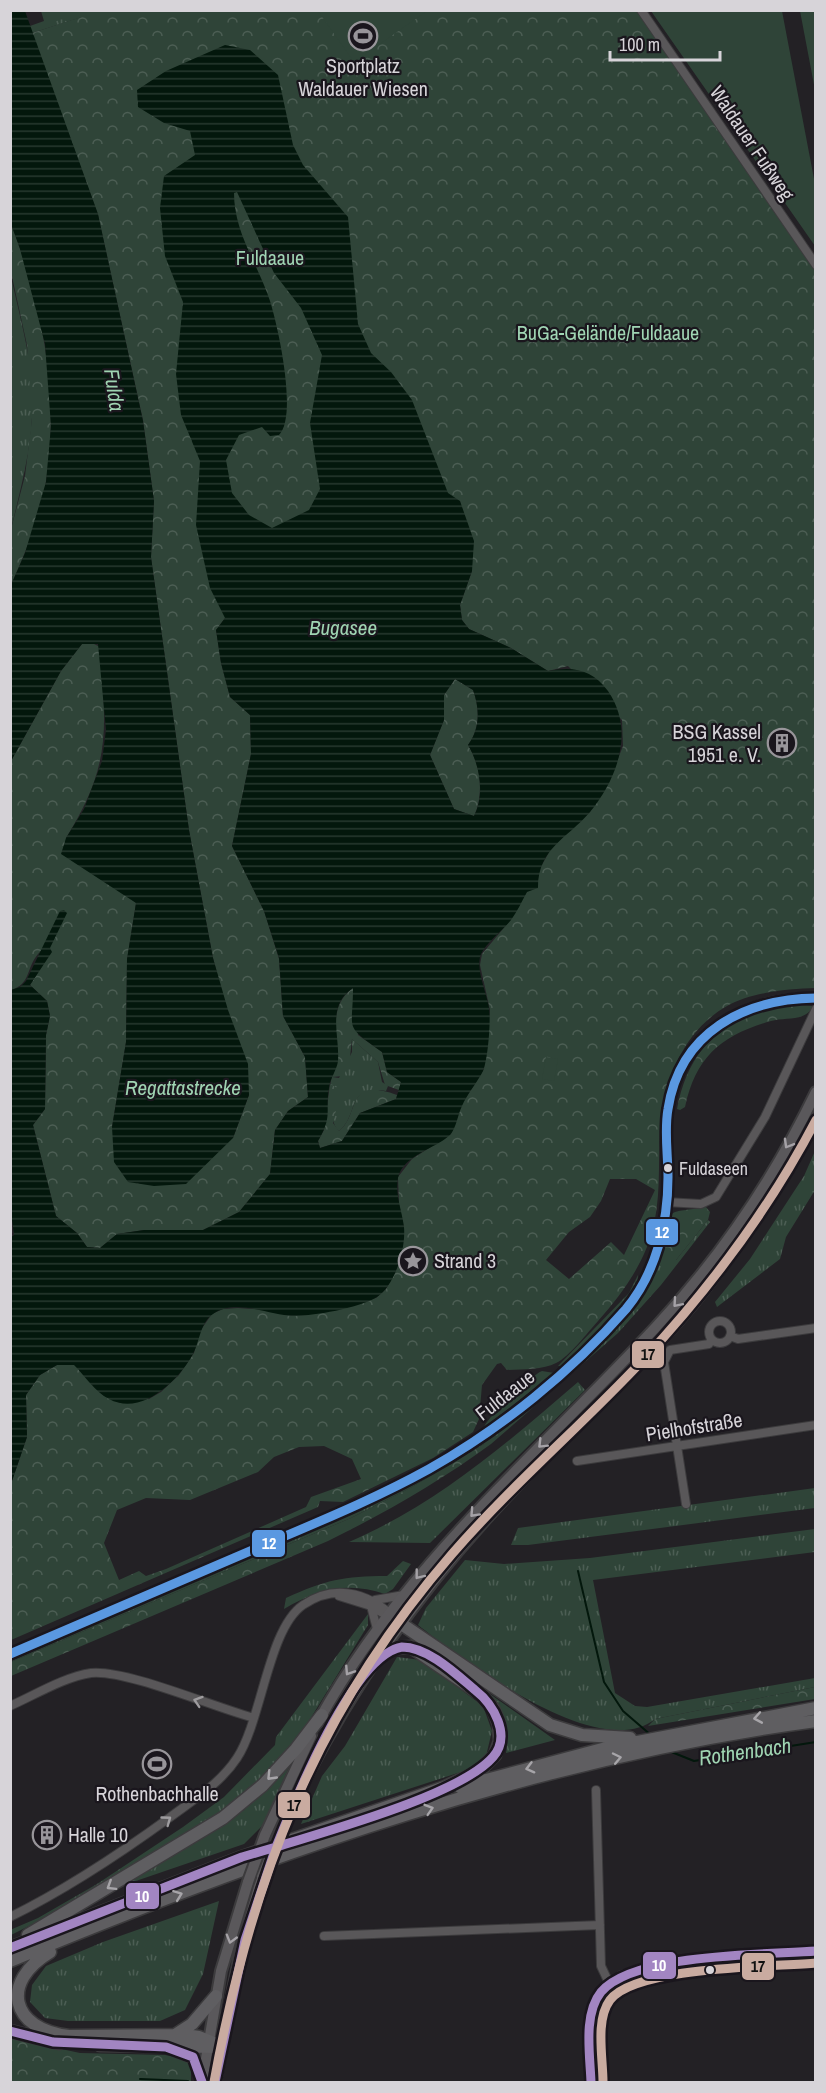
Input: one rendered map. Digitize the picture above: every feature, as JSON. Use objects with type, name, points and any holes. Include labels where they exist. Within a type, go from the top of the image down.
[{"type":"highway","points":[[400,1623],[550,1725],[598,1737],[657,1740],[816,1721]]},
{"type":"highway","points":[[372,1661],[400,1647],[419,1651],[479,1693],[494,1708],[499,1724],[498,1748],[486,1766],[469,1777],[398,1805]]},
{"type":"highway","points":[[10,1947],[242,1857],[398,1805],[528,1768],[816,1708]]},
{"type":"highway","points":[[10,1947],[223,1818],[263,1785],[296,1749],[322,1715]]},
{"type":"highway","points":[[10,1961],[234,1873],[376,1825],[657,1740]]},
{"type":"highway","points":[[104,1924],[39,1958],[28,1967],[17,1990],[23,2015],[34,2027],[50,2034],[129,2037],[175,2035],[221,2046]]},
{"type":"highway","points":[[175,2035],[192,2024],[216,1996]]},
{"type":"highway","points":[[10,2031],[53,2042],[166,2047],[207,2044]]},
{"type":"highway","points":[[166,2047],[192,2056],[202,2079]]},
{"type":"main road","points":[[202,2079],[216,1996],[248,1882],[266,1835],[322,1715],[377,1629],[444,1545],[657,1326],[694,1283],[754,1202],[816,1092]]},
{"type":"main road","points":[[215,2082],[241,1949],[262,1877],[280,1830],[314,1757],[372,1661],[461,1546],[665,1335],[703,1291],[765,1206],[816,1119]]},
{"type":"street","name":"Waldauer Fußweg","points":[[641,10],[816,265]]},
{"type":"street","name":"Fuldaaue","points":[[10,1654],[345,1510],[448,1457],[562,1372],[629,1306],[647,1275],[666,1202],[668,1109],[680,1071],[693,1047],[724,1018],[739,1010],[773,1000],[816,998]]},
{"type":"street","points":[[666,1202],[701,1204],[716,1197],[765,1117],[816,1009]]},
{"type":"street","points":[[686,1504],[665,1357],[670,1350],[709,1344],[711,1340],[709,1328],[716,1321],[727,1324],[730,1336]]},
{"type":"street","points":[[730,1336],[738,1339],[816,1328]]},
{"type":"street","points":[[711,1340],[722,1343],[730,1336]]},
{"type":"street","name":"Pielhofstraße","points":[[578,1461],[816,1425]]},
{"type":"street","points":[[10,1917],[59,1893],[117,1856],[211,1787],[238,1757],[254,1718],[282,1634],[288,1621],[303,1605],[318,1597],[332,1594],[373,1603],[400,1623]]},
{"type":"street","points":[[373,1603],[404,1595]]},
{"type":"street","points":[[373,1603],[377,1629]]},
{"type":"street","points":[[10,1706],[80,1676],[93,1673],[140,1682],[254,1718]]},
{"type":"street","points":[[596,1790],[601,1966],[609,1983]]},
{"type":"street","points":[[324,1936],[600,1924]]},
{"type":"street","points":[[591,2082],[592,2017],[602,1992],[609,1983],[632,1970],[663,1963],[816,1951]]},
{"type":"green space","name":"BuGa-Gelände/Fuldaaue","points":[[79,10],[638,11],[815,269],[816,988],[770,992],[747,997],[727,1006],[701,1026],[682,1053],[668,1083],[661,1115],[659,1183],[654,1224],[639,1264],[625,1288],[578,1344],[561,1360],[545,1367],[526,1369],[507,1370],[501,1363],[497,1364],[482,1385],[479,1419],[473,1432],[433,1458],[343,1502],[320,1501],[318,1507],[11,1640],[11,1484],[27,1437],[26,1395],[40,1375],[57,1365],[74,1364],[103,1395],[120,1403],[149,1399],[161,1392],[179,1375],[194,1353],[200,1331],[212,1314],[223,1309],[238,1308],[270,1310],[292,1316],[321,1312],[376,1298],[386,1289],[395,1273],[403,1242],[404,1228],[399,1204],[398,1177],[412,1159],[451,1134],[462,1104],[484,1069],[490,1010],[480,965],[482,954],[512,918],[552,847],[590,812],[612,774],[623,746],[622,720],[568,666],[548,671],[511,648],[469,629],[462,620],[460,605],[472,571],[460,501],[225,618],[216,630],[221,663],[230,697],[250,715],[251,754],[232,846],[264,911],[279,959],[283,1016],[305,1057],[308,1097],[288,1111],[275,1130],[270,1174],[239,1212],[203,1230],[144,1230],[117,1234],[100,1248],[87,1247],[77,1233],[56,1216],[33,1125],[45,1109],[46,1035],[50,1016],[47,1001],[30,985],[51,952],[49,948],[53,941],[34,959],[22,984],[11,990],[11,761],[61,671],[82,644],[90,642],[100,647],[104,701],[103,745],[92,788],[66,838],[136,903],[127,960],[126,1042],[112,1127],[233,1138],[249,1095],[213,958],[189,830],[151,557],[154,501],[143,420],[98,215],[32,33],[81,17]],"holes":[[[610,1179],[636,1179],[655,1190],[624,1255],[611,1242],[569,1279],[546,1260],[569,1232],[590,1217],[601,1201]],[[324,1446],[352,1459],[361,1479],[311,1497],[306,1507],[166,1569],[146,1576],[139,1571],[119,1580],[104,1543],[117,1510],[146,1498],[190,1500],[258,1472],[274,1457],[299,1447]]]},
{"type":"green space","points":[[41,11],[90,11],[82,17],[32,33],[30,26],[44,21]]},
{"type":"green space","name":"Sportplatz Waldauer Wiesen","points":[[318,11],[427,11],[354,62]]},
{"type":"green space","points":[[651,11],[782,11],[815,184],[815,246]]},
{"type":"green space","points":[[800,11],[815,11],[815,90]]},
{"type":"green space","points":[[11,224],[32,286],[39,318],[45,350],[51,416],[50,449],[44,494],[32,534],[11,585],[11,529],[25,476],[32,419],[27,345],[11,272]]},
{"type":"green space","points":[[10,272],[29,359],[32,389],[32,425],[27,460],[11,529]]},
{"type":"green space","points":[[455,679],[473,690],[477,704],[477,726],[468,745],[476,762],[480,780],[479,799],[474,816],[454,809],[430,755],[444,720],[444,695]]},
{"type":"green space","points":[[353,988],[358,1035],[382,1052],[387,1072],[401,1082],[399,1090],[385,1085],[378,1062],[352,1039],[349,1066],[343,1076],[332,1077],[336,1054],[336,1018],[344,997]]},
{"type":"green space","points":[[802,1005],[813,1006],[810,1011],[800,1017],[771,1021],[738,1033],[714,1050],[696,1074],[685,1107],[677,1109],[683,1085],[692,1064],[718,1033],[755,1014]]},
{"type":"green space","points":[[352,1039],[378,1062],[382,1082],[388,1086],[386,1091],[373,1090],[359,1096],[339,1131],[331,1114],[331,1082],[332,1077],[339,1078],[352,1052]]},
{"type":"green space","points":[[546,1057],[558,1059],[554,1081],[542,1079]]},
{"type":"green space","points":[[330,1084],[341,1090],[333,1123],[339,1131],[346,1124],[361,1094],[369,1090],[380,1090],[397,1095],[396,1099],[360,1113],[342,1141],[320,1148],[318,1141],[324,1130]]},
{"type":"green space","points":[[815,1151],[815,1190],[786,1237],[780,1259],[717,1307],[715,1302],[750,1259],[804,1176]]},
{"type":"green space","points":[[706,1207],[710,1212],[708,1220],[676,1260],[670,1262],[661,1247],[669,1217],[677,1211]]},
{"type":"green space","points":[[708,1220],[710,1222],[661,1285],[618,1333],[491,1444],[484,1444],[412,1487],[351,1518],[11,1662],[11,1658],[349,1514],[449,1460],[607,1334],[643,1291],[661,1247],[676,1260]]},
{"type":"green space","points":[[638,1275],[630,1298],[620,1311],[563,1366],[558,1366],[629,1293]]},
{"type":"green space","points":[[542,1371],[554,1373],[484,1428],[492,1416],[510,1398]]},
{"type":"green space","points":[[578,1382],[585,1390],[430,1543],[349,1542],[412,1510],[470,1471]]},
{"type":"green space","points":[[484,1444],[491,1444],[411,1496],[328,1541],[11,1676],[11,1662],[351,1518],[412,1487]]},
{"type":"green space","points":[[815,1488],[815,1508],[528,1545],[511,1545],[518,1528]]},
{"type":"green space","points":[[815,1529],[815,1552],[593,1580],[615,1693],[635,1706],[647,1707],[815,1678],[815,1687],[655,1719],[631,1729],[601,1728],[567,1718],[532,1702],[466,1661],[418,1625],[426,1608],[465,1560],[504,1564],[590,1558]]},
{"type":"green space","points":[[403,1561],[411,1564],[393,1589],[385,1594],[358,1588],[333,1589],[308,1596],[284,1609],[286,1598],[300,1592],[335,1580],[387,1576]]},
{"type":"green space","points":[[368,1614],[368,1625],[296,1742],[242,1797],[69,1906],[11,1935],[10,1930],[38,1918],[97,1884],[224,1797],[275,1745],[276,1737]]},
{"type":"green space","points":[[397,1657],[421,1660],[483,1706],[492,1731],[486,1756],[467,1770],[301,1824],[322,1776],[345,1746]]},
{"type":"green space","points":[[815,1687],[815,1699],[648,1726],[655,1719]]},
{"type":"green space","points":[[490,1694],[555,1740],[506,1753],[507,1729],[500,1708]]},
{"type":"green space","points":[[289,1767],[264,1824],[244,1844],[127,1884],[244,1810]]},
{"type":"green space","points":[[219,1901],[203,1974],[185,2010],[160,2021],[68,2021],[45,2018],[30,2002],[32,1985],[46,1966],[103,1942]]},
{"type":"green space","points":[[10,2038],[80,2053],[165,2055],[191,2060],[191,2082],[11,2082]]},
{"type":"water","points":[[11,11],[25,11],[98,214],[143,421],[154,501],[151,557],[189,830],[213,958],[228,1010],[248,1064],[249,1095],[233,1138],[186,1184],[154,1186],[128,1182],[114,1162],[112,1127],[126,1042],[127,959],[136,903],[61,854],[66,838],[84,809],[102,761],[106,730],[98,644],[82,644],[61,671],[11,761],[11,585],[25,553],[46,482],[51,426],[45,344],[20,249],[11,224]]},
{"type":"water","name":"Bugasee","points":[[225,45],[250,50],[278,75],[293,145],[303,165],[348,217],[358,324],[371,353],[391,372],[412,400],[448,493],[460,501],[474,541],[472,571],[460,605],[462,620],[469,629],[511,648],[548,671],[574,669],[595,678],[608,691],[616,706],[621,722],[622,737],[615,769],[600,799],[590,812],[548,853],[539,874],[538,888],[527,892],[511,920],[481,954],[480,974],[490,1014],[485,1065],[464,1102],[450,1135],[413,1158],[401,1170],[397,1191],[404,1227],[403,1246],[398,1266],[389,1284],[377,1297],[360,1305],[312,1315],[284,1315],[242,1307],[222,1309],[205,1322],[193,1354],[179,1375],[158,1393],[146,1400],[134,1403],[122,1403],[104,1396],[74,1365],[57,1365],[40,1375],[26,1395],[27,1437],[11,1484],[10,1238],[14,1235],[10,1205],[11,990],[20,987],[26,981],[60,911],[64,910],[67,913],[50,948],[52,952],[30,985],[47,1001],[50,1016],[46,1035],[45,1109],[33,1125],[56,1216],[77,1233],[87,1247],[100,1248],[117,1234],[144,1230],[203,1230],[239,1212],[270,1174],[275,1130],[288,1111],[308,1097],[305,1057],[283,1016],[279,958],[264,911],[232,846],[251,754],[250,715],[230,697],[221,663],[216,630],[225,618],[210,588],[196,525],[200,461],[181,415],[176,374],[183,302],[165,256],[160,208],[164,176],[195,155],[190,131],[164,123],[138,107],[137,90],[166,71]],"holes":[[[237,192],[274,273],[301,308],[322,355],[310,423],[320,489],[309,510],[272,528],[249,515],[232,493],[226,460],[239,435],[262,427],[270,436],[279,435],[287,410],[285,370],[277,330],[265,287],[238,222],[234,193]],[[455,679],[473,690],[475,697],[478,712],[477,726],[468,745],[476,762],[480,780],[479,799],[474,816],[454,809],[430,755],[444,720],[444,695]],[[353,988],[353,1026],[361,1036],[382,1052],[387,1072],[401,1082],[396,1099],[360,1113],[342,1141],[320,1148],[318,1141],[327,1120],[330,1084],[338,1061],[337,1012],[345,995]]]},
{"type":"waterway","name":"Rothenbach","points":[[578,1571],[604,1682],[623,1711],[652,1736]]},
{"type":"waterway","name":"Rothenbach","points":[[669,1751],[694,1761],[816,1742]]},
{"type":"waterway","points":[[140,2079],[188,2081]]},
{"type":"transit line","name":"12","points":[[10,1654],[386,1491],[429,1469],[483,1436],[534,1397],[605,1332],[626,1309],[645,1280],[658,1247],[666,1212],[668,1109],[675,1082],[686,1059],[701,1040],[720,1025],[741,1013],[764,1005],[816,998]]},
{"type":"transit line","name":"17","points":[[214,2082],[229,2008],[269,1868],[295,1802],[326,1737],[362,1675],[404,1614],[452,1554],[498,1504],[643,1360],[692,1304],[738,1246],[759,1215],[816,1120]]},
{"type":"transit line","name":"10","points":[[402,1647],[412,1648],[432,1656],[488,1703],[498,1720],[501,1739],[493,1757],[476,1771],[423,1798],[358,1822],[276,1847],[311,1766],[345,1702],[364,1675],[383,1656],[402,1647]]},
{"type":"transit line","name":"10","points":[[10,1948],[242,1857],[276,1847]]},
{"type":"transit line","name":"10","points":[[215,2082],[245,1940],[276,1847]]},
{"type":"transit line","name":"10","points":[[591,2082],[589,2035],[592,2012],[601,1992],[618,1979],[641,1970],[702,1958],[816,1951]]},
{"type":"transit line","name":"17","points":[[603,2082],[601,2028],[605,2008],[610,2000],[625,1989],[647,1980],[675,1974],[816,1963]]},
{"type":"transit line","name":"10","points":[[10,2031],[53,2042],[166,2047],[193,2057],[202,2082]]},
{"type":"place","name":"Sportplatz Waldauer Wiesen","points":[[363,36]]},
{"type":"place","name":"BSG Kassel 1951 e. V.","points":[[782,743]]},
{"type":"place","name":"Fuldaseen","points":[[668,1168]]},
{"type":"place","name":"Strand 3","points":[[413,1261]]},
{"type":"place","name":"Rothenbachhalle","points":[[157,1764]]},
{"type":"place","name":"Halle 10","points":[[47,1835]]},
{"type":"water label","name":"Fulda","points":[[114,390]]},
{"type":"water label","name":"Regattastrecke","points":[[183,1088]]}]
